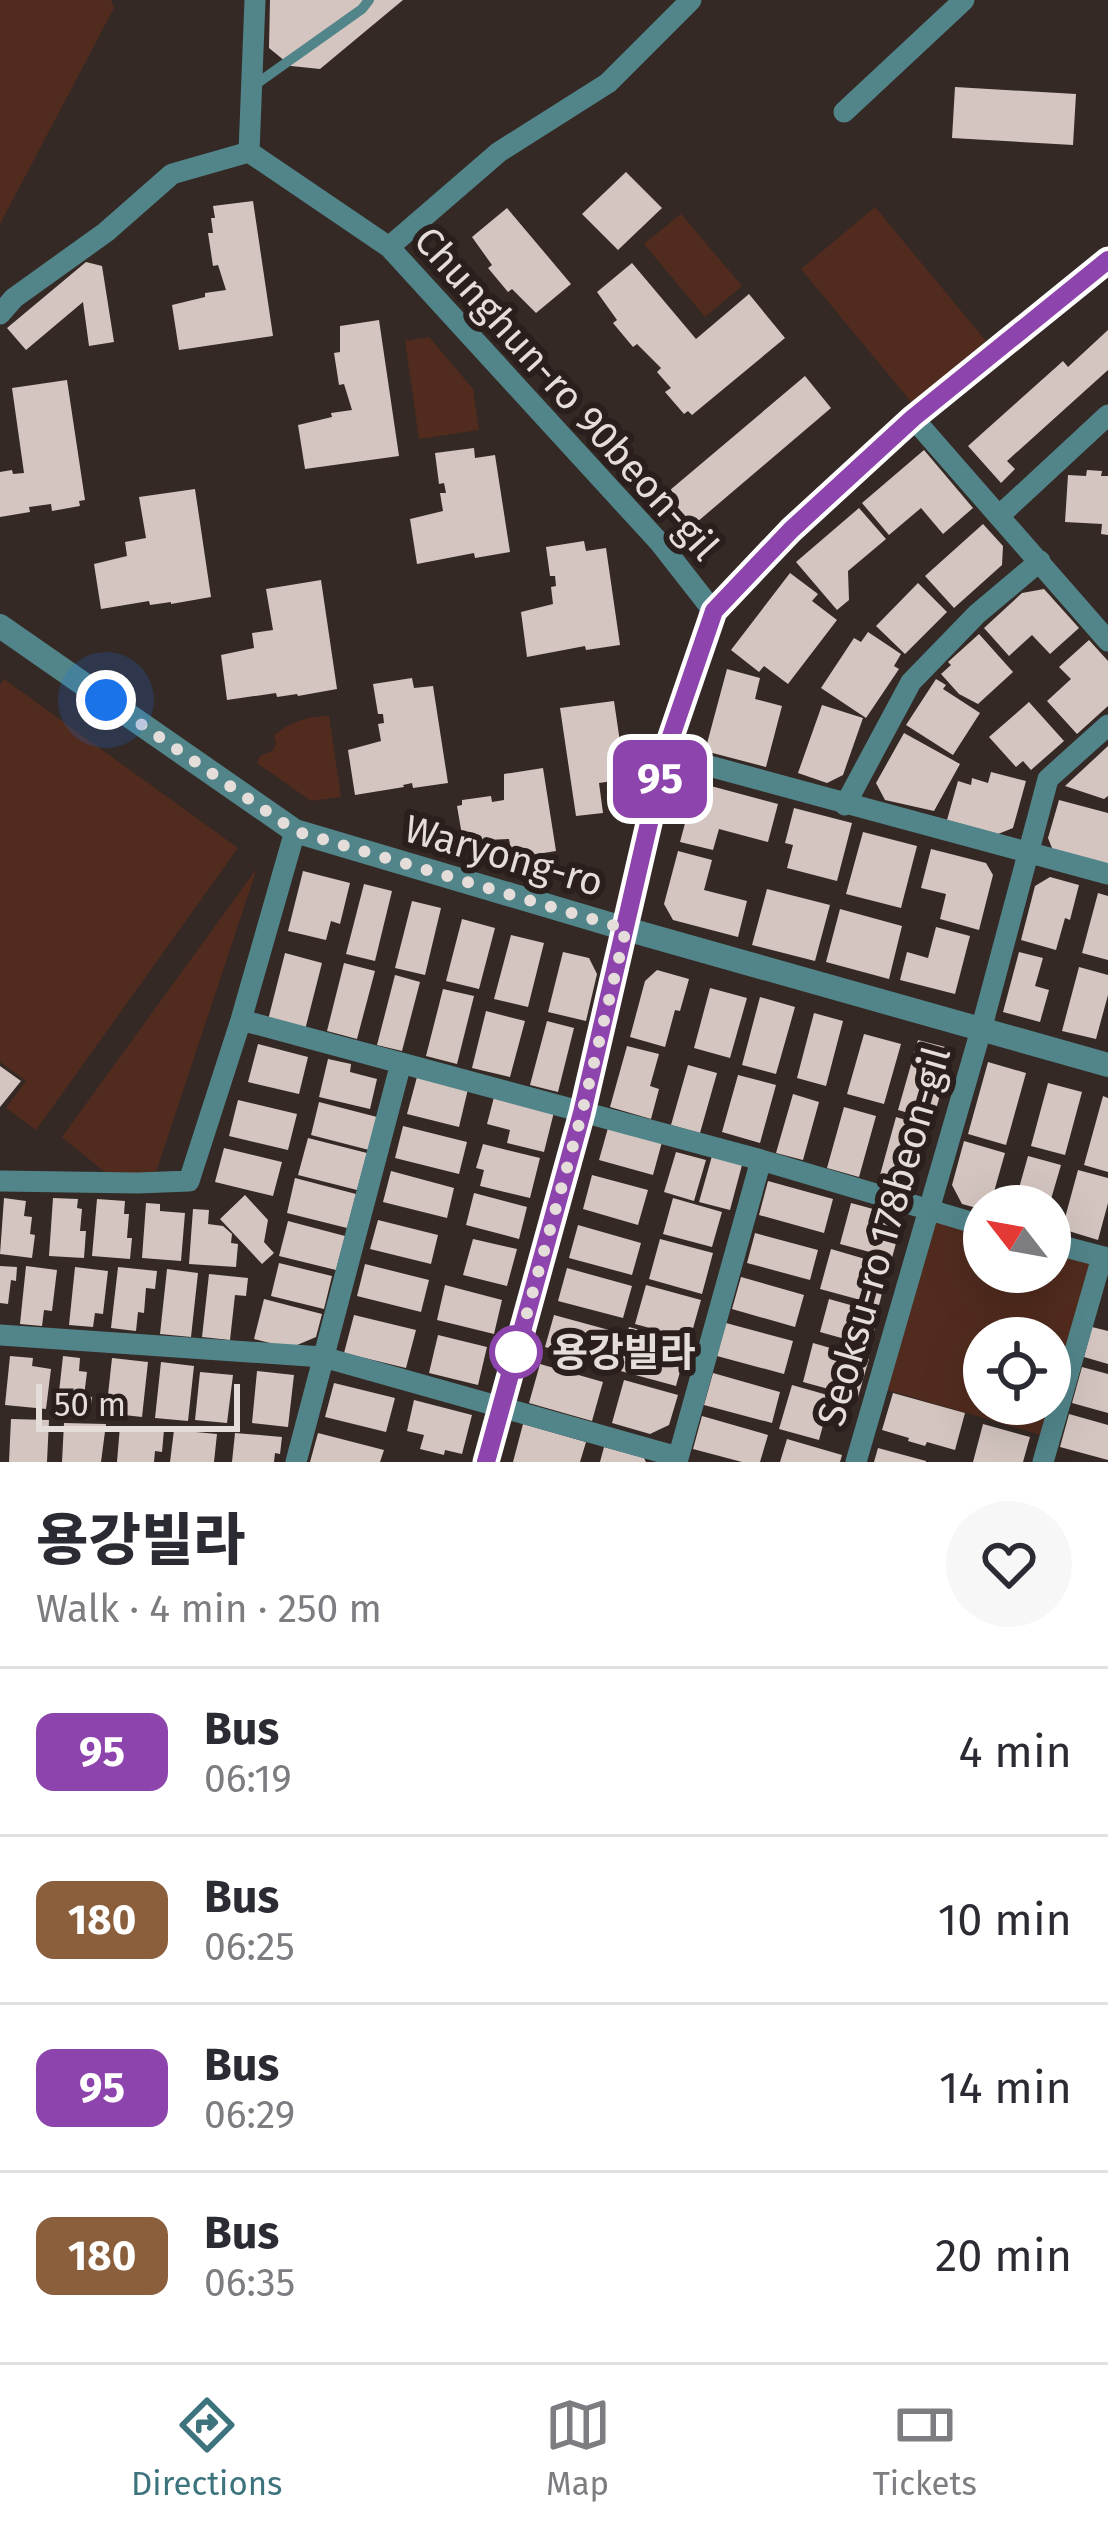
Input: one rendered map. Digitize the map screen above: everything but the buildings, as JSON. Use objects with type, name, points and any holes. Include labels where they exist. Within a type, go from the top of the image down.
[{"type":"street","points":[[0,314],[172,174],[249,152],[255,0]]},
{"type":"street","points":[[389,247],[499,152],[608,83],[691,0]]},
{"type":"street","points":[[844,112],[964,0]]},
{"type":"street","name":"Chunghun-ro 90beon-gil","points":[[249,152],[389,247],[660,543],[714,611]]},
{"type":"street","points":[[486,1462],[582,1113],[665,754],[714,611],[791,530],[913,418],[1108,260]]},
{"type":"street","points":[[1000,515],[1108,416]]},
{"type":"street","points":[[913,418],[1108,640]]},
{"type":"street","points":[[845,805],[911,682],[977,614],[1040,561]]},
{"type":"street","name":"Waryong-ro","points":[[2,633],[295,831],[1108,1065]]},
{"type":"street","name":"Seoksu-ro 178beon-gil","points":[[856,1462],[1048,779],[1108,725]]},
{"type":"street","points":[[665,754],[1108,874]]},
{"type":"street","points":[[0,1181],[189,1180],[295,831]]},
{"type":"street","points":[[241,1020],[761,1160],[963,1220]]},
{"type":"street","points":[[296,1462],[401,1063]]},
{"type":"street","points":[[0,1335],[323,1357],[677,1460],[761,1160]]},
{"type":"street","points":[[1043,1462],[1105,1258],[1071,1249]]},
{"type":"lane","points":[[251,87],[369,0]]},
{"type":"shaded area","points":[[0,0],[111,0],[114,8],[0,224]]},
{"type":"shaded area","points":[[875,207],[986,341],[912,403],[801,269]]},
{"type":"shaded area","points":[[681,214],[742,286],[705,317],[644,244]]},
{"type":"shaded area","points":[[429,337],[473,389],[479,430],[419,439],[405,341]]},
{"type":"shaded area","points":[[4,679],[238,848],[36,1130],[6,1108],[26,1081],[0,1062],[0,685]]},
{"type":"shaded area","points":[[329,716],[341,797],[311,801],[257,763],[272,751],[274,735],[280,730]]},
{"type":"shaded area","points":[[257,868],[154,1178],[107,1174],[62,1137]]},
{"type":"shaded area","points":[[931,1217],[963,1226],[963,1293],[1071,1293],[1071,1255],[1095,1261],[1071,1343],[1071,1317],[963,1317],[963,1412],[881,1388]]},
{"type":"shaded area","points":[[1007,1425],[1047,1425],[1044,1436]]},
{"type":"bus line","name":"95","points":[[486,1462],[582,1113],[665,754],[714,611],[791,530],[913,418],[1108,260]]},
{"type":"place","name":"용강빌라","points":[[516,1352]]},
{"type":"route","points":[[106,700],[295,831],[626,929],[582,1113],[513,1364],[516,1352]]}]
